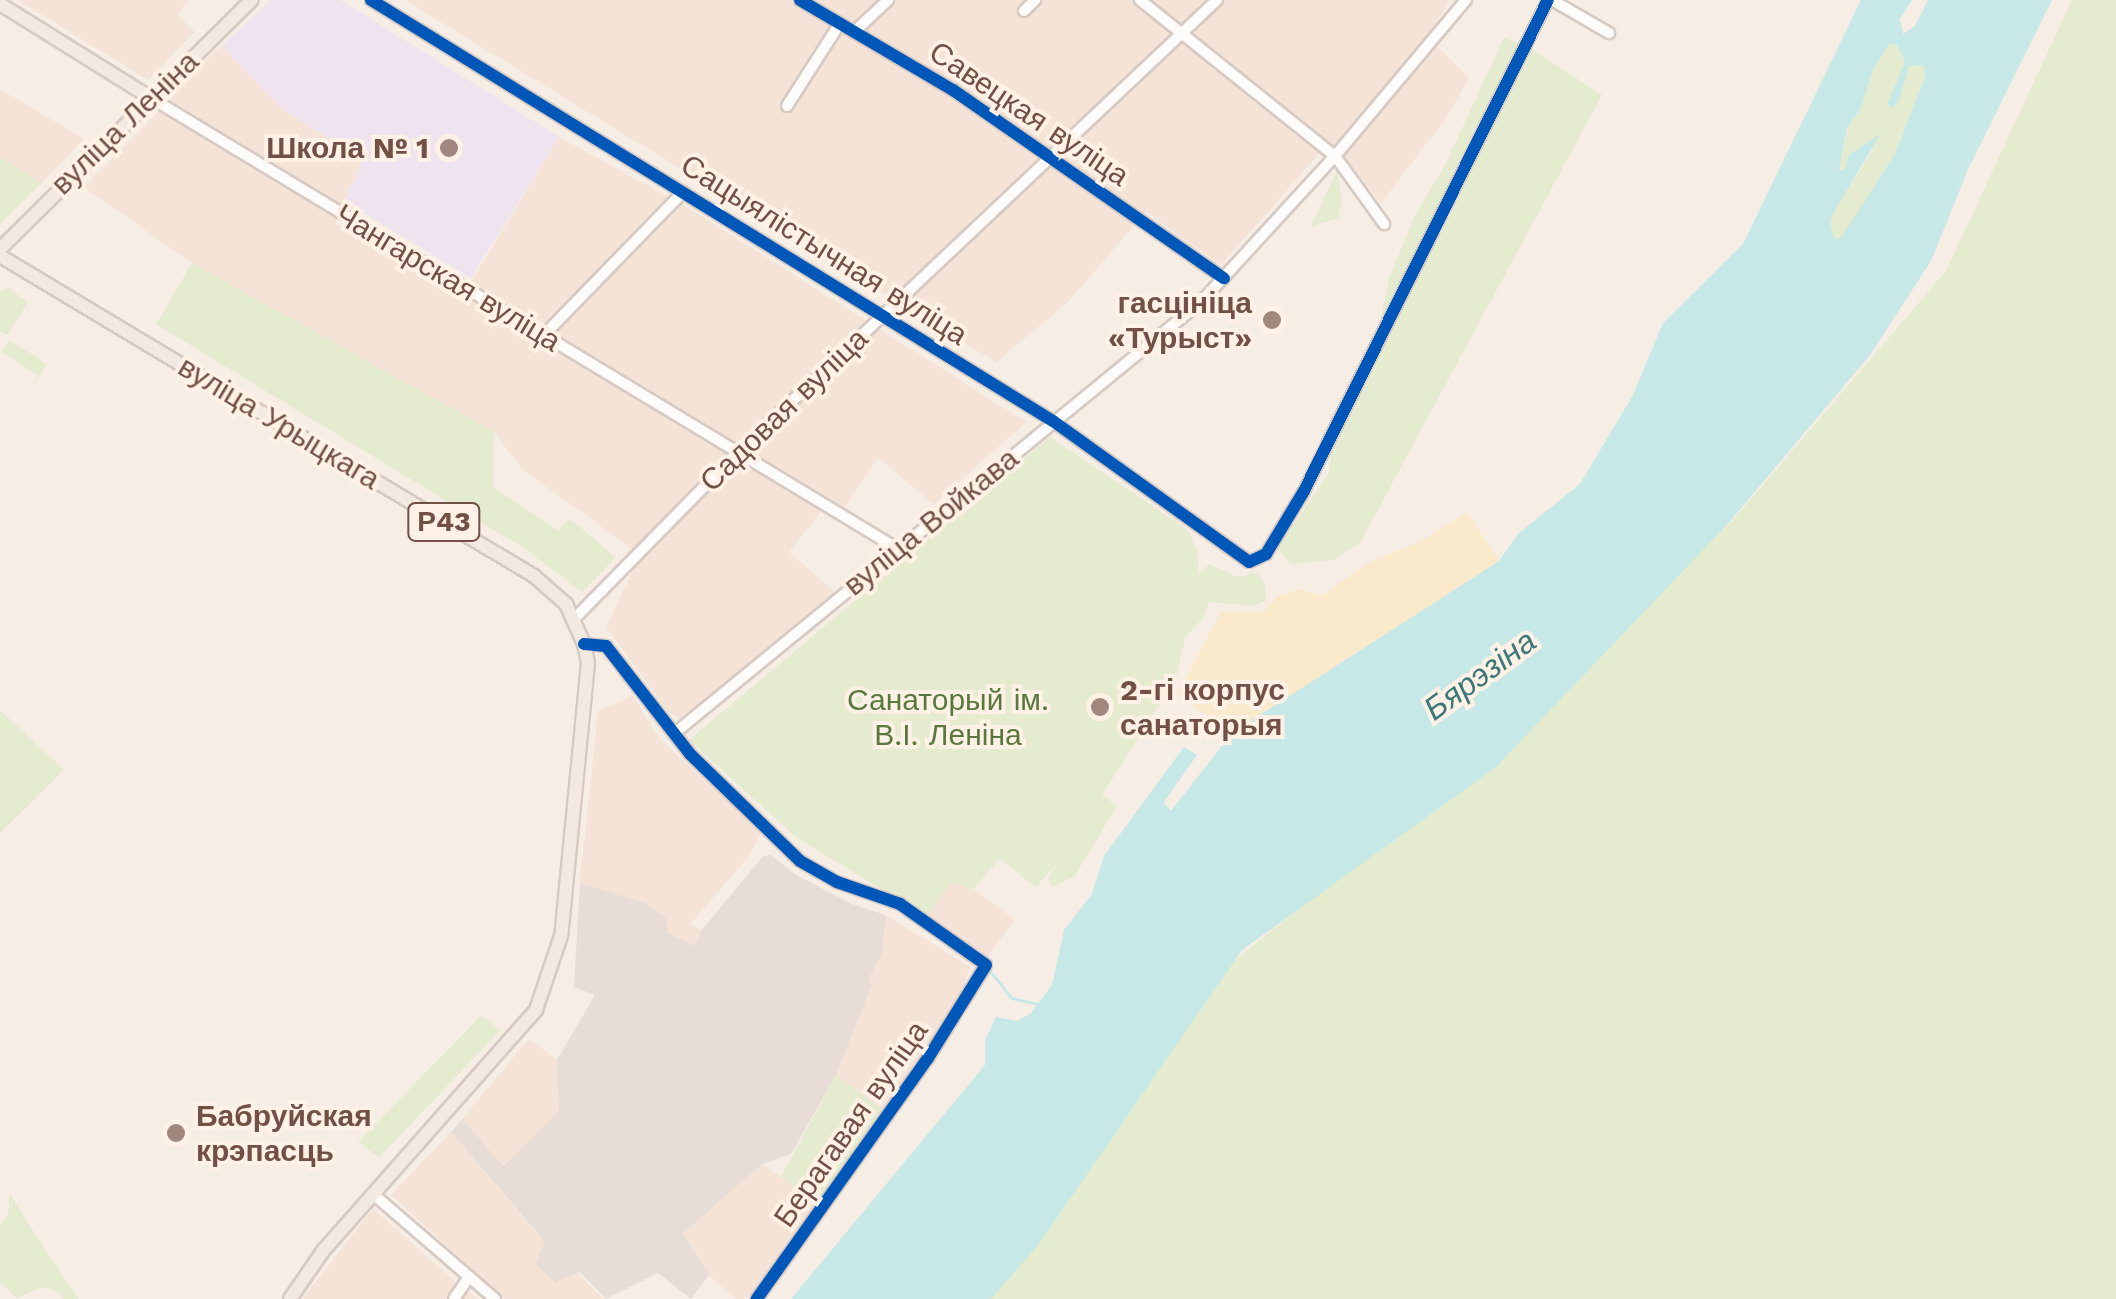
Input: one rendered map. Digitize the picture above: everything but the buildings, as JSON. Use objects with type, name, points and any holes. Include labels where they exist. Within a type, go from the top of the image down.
[{"type":"main road","name":"вуліца Леніна","points":[[0,252],[252,0]]},
{"type":"main road","name":"Чангарская вуліца","points":[[0,4],[152,98]]},
{"type":"main road","name":"вуліца Урыцкага","points":[[0,252],[534,576],[554,590],[574,619],[584,644],[588,663],[582,726],[561,936],[553,966],[536,1010],[522,1030],[374,1194]]},
{"type":"main road","name":"Р43","points":[[290,1299],[324,1250],[374,1194]]},
{"type":"street","name":"Сацыялістычная вуліца","points":[[371,0],[1053,421],[1182,511],[1240,559],[1259,560],[1304,491],[1550,0]]},
{"type":"street","name":"Савецкая вуліца","points":[[800,0],[1051,155],[1224,278]]},
{"type":"street","points":[[854,32],[888,0]]},
{"type":"street","points":[[1024,11],[1035,0]]},
{"type":"street","points":[[1140,0],[1335,156],[1384,224]]},
{"type":"street","name":"Садовая вуліца","points":[[574,619],[735,455],[1217,0]]},
{"type":"street","name":"вуліца Войкава","points":[[676,732],[1224,278],[1335,156],[1466,0]]},
{"type":"street","points":[[1550,0],[1609,33]]},
{"type":"street","points":[[787,106],[840,23]]},
{"type":"street","name":"Чангарская вуліца","points":[[152,98],[735,455],[898,550]]},
{"type":"street","points":[[544,336],[682,192]]},
{"type":"street","points":[[584,644],[606,646],[676,732]]},
{"type":"street","name":"Берагавая вуліца","points":[[676,732],[690,754],[800,860],[837,882],[900,904],[966,947],[986,965],[757,1299]]},
{"type":"street","points":[[374,1194],[495,1299]]},
{"type":"street","points":[[454,1299],[469,1277]]},
{"type":"shaded area","points":[[18,0],[189,0],[177,14],[195,32],[148,80]]},
{"type":"shaded area","name":"Школа № 1","points":[[271,0],[340,0],[559,137],[471,278],[344,201],[363,160],[281,108],[222,46]]},
{"type":"shaded area","points":[[405,0],[1450,0],[1428,37],[1469,78],[1447,117],[1381,203],[1330,141],[1221,265],[1146,212],[1067,303],[996,362]]},
{"type":"shaded area","points":[[222,46],[281,108],[363,160],[335,222],[462,297],[559,137],[685,206],[1026,422],[934,504],[878,458],[844,508],[831,499],[789,552],[835,592],[681,720],[668,712],[606,627],[638,560],[627,545],[522,469],[494,432],[192,263],[84,187],[171,99],[182,80]]},
{"type":"shaded area","points":[[0,89],[84,139],[42,183],[0,158]]},
{"type":"shaded area","points":[[633,696],[659,738],[761,832],[750,855],[691,923],[701,931],[694,947],[667,933],[645,903],[580,883],[598,711]]},
{"type":"shaded area","points":[[771,855],[796,875],[852,904],[886,915],[882,953],[868,980],[872,985],[836,1075],[791,1154],[762,1164],[683,1233],[709,1275],[691,1299],[658,1273],[606,1299],[580,1272],[555,1282],[535,1264],[545,1242],[451,1132],[462,1119],[503,1166],[559,1111],[557,1060],[595,995],[574,987],[580,883],[645,903],[665,916],[668,933],[694,946],[701,931],[763,856]]},
{"type":"shaded area","points":[[951,882],[973,889],[1015,920],[987,957],[927,916]]},
{"type":"shaded area","points":[[886,915],[970,967],[955,1010],[882,1109],[836,1075],[872,985],[868,980],[882,953]]},
{"type":"shaded area","points":[[529,1039],[557,1060],[560,1111],[502,1166],[462,1119]]},
{"type":"shaded area","points":[[451,1132],[537,1234],[604,1299],[505,1299],[391,1195]]},
{"type":"shaded area","points":[[762,1164],[817,1203],[747,1299],[736,1299],[709,1275],[682,1233]]},
{"type":"shaded area","points":[[373,1209],[458,1284],[478,1299],[302,1299]]},
{"type":"green space","points":[[2072,0],[2116,0],[2116,1299],[979,1299],[1230,964],[1524,728],[1734,519],[1946,271]]},
{"type":"green space","points":[[1504,38],[1527,46],[1602,95],[1360,543],[1333,560],[1291,564],[1277,549],[1328,474],[1334,437],[1374,349],[1390,276],[1414,217],[1446,163]]},
{"type":"green space","points":[[1890,42],[1897,44],[1905,61],[1899,101],[1909,66],[1924,65],[1925,77],[1895,154],[1842,237],[1835,240],[1828,221],[1873,150],[1839,171],[1848,128],[1860,110],[1874,67]]},
{"type":"green space","points":[[0,158],[42,183],[0,224]]},
{"type":"green space","points":[[1337,171],[1342,201],[1338,218],[1311,226]]},
{"type":"green space","points":[[192,263],[494,432],[493,487],[558,530],[570,519],[616,557],[582,592],[522,547],[156,324]]},
{"type":"green space","points":[[7,287],[28,302],[7,335],[0,331],[0,292]]},
{"type":"green space","points":[[9,340],[47,364],[32,389],[38,376],[2,352]]},
{"type":"green space","name":"Санаторый ім. В.І. Леніна","points":[[1050,437],[1188,530],[1198,554],[1198,575],[1209,564],[1238,577],[1257,572],[1265,584],[1266,600],[1253,606],[1209,602],[1204,617],[1185,637],[1176,679],[1102,795],[1117,806],[1075,876],[1052,887],[1048,878],[1059,861],[1036,887],[1000,859],[973,889],[951,882],[927,916],[797,838],[689,740]]},
{"type":"green space","points":[[0,710],[64,770],[0,833]]},
{"type":"green space","points":[[482,1015],[500,1031],[379,1157],[358,1142]]},
{"type":"green space","points":[[836,1075],[882,1109],[817,1203],[781,1177]]},
{"type":"green space","points":[[9,1193],[79,1299],[64,1299],[54,1289],[42,1287],[17,1298],[0,1283],[0,1226],[9,1212]]},
{"type":"sand","points":[[1467,512],[1499,561],[1232,733],[1177,694],[1221,612],[1264,612],[1277,597],[1300,589],[1322,596],[1366,564],[1425,539]]},
{"type":"water","name":"Бярэзіна","points":[[1861,0],[1912,0],[1900,19],[1903,34],[1915,26],[1928,0],[2052,0],[1969,167],[1931,261],[1870,355],[1726,526],[1495,768],[1242,950],[1038,1245],[991,1299],[791,1299],[985,1065],[985,1040],[996,1017],[1017,1021],[1030,1014],[1052,985],[1064,930],[1092,894],[1104,856],[1184,747],[1197,755],[1164,802],[1171,811],[1232,733],[1499,561],[1519,533],[1580,484],[1633,395],[1663,323],[1743,244]],"holes":[[[1890,43],[1897,45],[1905,61],[1888,103],[1892,109],[1899,101],[1909,66],[1924,65],[1925,77],[1895,154],[1842,236],[1835,240],[1829,221],[1881,133],[1849,155],[1845,169],[1839,171],[1847,128],[1860,110],[1874,67]]]},
{"type":"waterway","points":[[991,972],[1012,998],[1038,1004]]},
{"type":"cycle path","points":[[371,0],[1053,421],[1249,562],[1266,554],[1304,491],[1548,0]]},
{"type":"cycle path","points":[[800,0],[953,90],[1224,278]]},
{"type":"cycle path","points":[[584,644],[606,646],[690,754],[800,861],[837,882],[900,904],[986,965],[928,1058],[757,1299]]},
{"type":"place","name":"Школа № 1","points":[[449,148]]},
{"type":"place","name":"гасцініца «Турыст»","points":[[1272,320]]},
{"type":"place","name":"2-гі корпус санаторыя","points":[[1100,707]]},
{"type":"place","name":"Бабруйская крэпасць","points":[[176,1133]]}]
